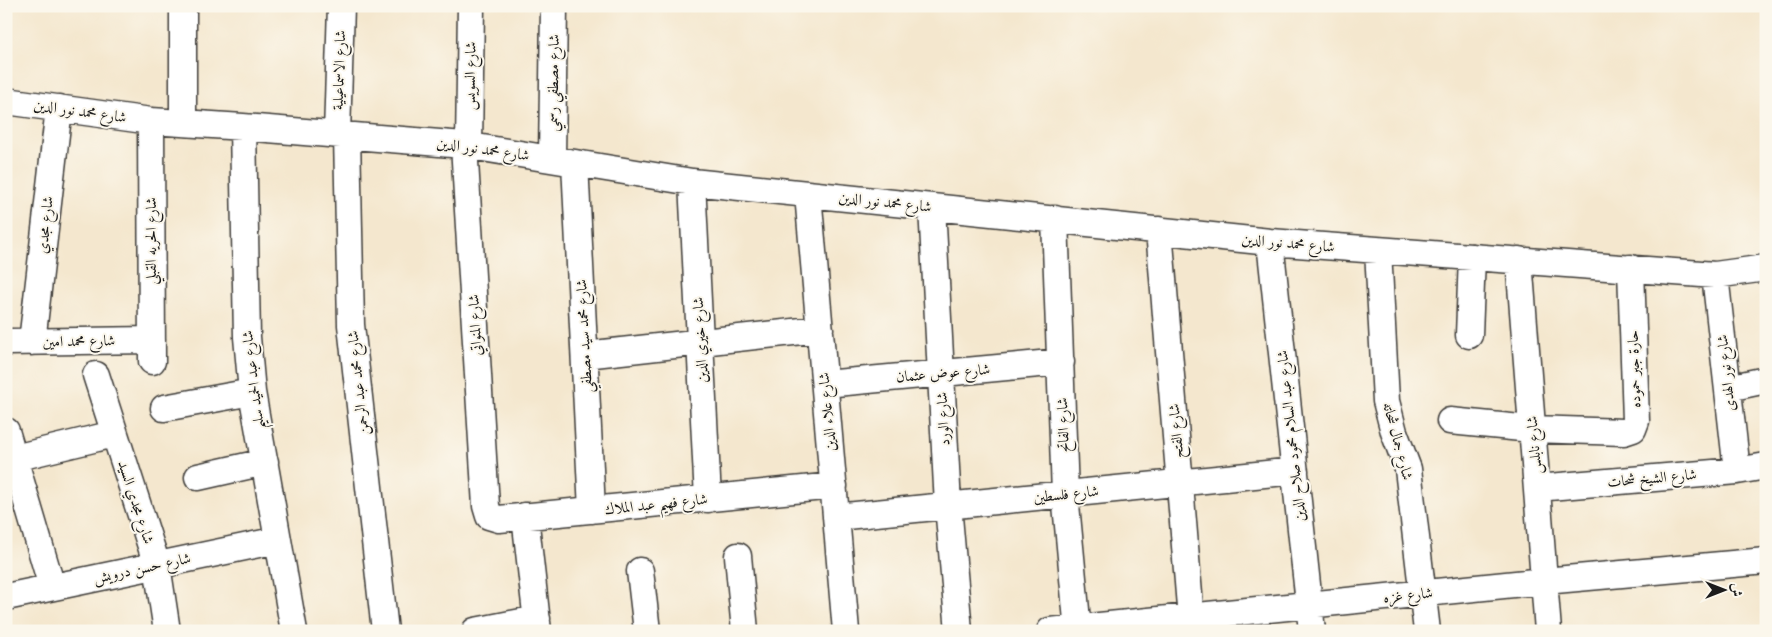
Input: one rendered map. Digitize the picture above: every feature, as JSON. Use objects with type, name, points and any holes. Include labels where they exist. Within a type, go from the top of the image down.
[{"type":"street","points":[[182,6],[183,123]]},
{"type":"street","name":"شارع الاسماعيلية","points":[[341,6],[342,135]]},
{"type":"street","name":"شارع السويس","points":[[466,145],[471,6]]},
{"type":"street","name":"شارع مصطفي رسمي","points":[[554,6],[564,161]]},
{"type":"street","name":"شارع محمد نور الدين","points":[[6,101],[151,121],[243,126],[466,145],[692,182],[1270,242],[1715,274],[1766,268]]},
{"type":"street","name":"شارع مجدي","points":[[32,342],[58,108]]},
{"type":"street","name":"شارع الحريه القبلي","points":[[151,121],[152,350]]},
{"type":"street","name":"شارع عبد الحميد سليم","points":[[243,126],[247,337],[252,392],[294,631]]},
{"type":"street","name":"شارع محمد عبد الرحمن","points":[[342,135],[351,325],[385,631]]},
{"type":"street","name":"شارع المنواتي","points":[[466,145],[486,506]]},
{"type":"street","name":"شارع محمد سيد مصطفي","points":[[564,161],[584,355],[592,510]]},
{"type":"street","name":"شارع خيري الدين","points":[[692,182],[708,499]]},
{"type":"street","name":"شارع علاء الدين","points":[[808,194],[846,631]]},
{"type":"street","name":"شارع الورد","points":[[932,207],[948,505],[959,631]]},
{"type":"street","name":"شارع الفاتح","points":[[1056,220],[1065,494],[1078,629]]},
{"type":"street","name":"شارع الفتح","points":[[1159,230],[1192,624]]},
{"type":"street","name":"شارع عبد السلام محمود صلاح الدين","points":[[1270,242],[1312,631]]},
{"type":"street","name":"شارع جمال شحاته","points":[[1378,250],[1386,401],[1394,432],[1408,469],[1427,631]]},
{"type":"street","points":[[1469,335],[1472,257]]},
{"type":"street","name":"شارع نابلس","points":[[1519,260],[1548,631]]},
{"type":"street","name":"حارة جبر حموده","points":[[1532,429],[1624,432],[1633,429],[1636,421],[1630,268]]},
{"type":"street","name":"شارع نور الهدى","points":[[1715,274],[1737,470]]},
{"type":"street","points":[[584,355],[820,329]]},
{"type":"street","name":"شارع محمد امين","points":[[6,342],[152,350]]},
{"type":"street","name":"شارع عوض عثمان","points":[[825,384],[1061,362]]},
{"type":"street","name":"شارع مجدي السيد","points":[[96,375],[157,565],[167,631]]},
{"type":"street","points":[[1728,388],[1766,380]]},
{"type":"street","points":[[164,408],[252,392]]},
{"type":"street","points":[[1450,421],[1532,429]]},
{"type":"street","points":[[6,431],[10,459],[52,588]]},
{"type":"street","points":[[10,459],[114,434]]},
{"type":"street","points":[[198,477],[265,462]]},
{"type":"street","name":"شارع الشيخ شحات","points":[[1537,488],[1766,466]]},
{"type":"street","name":"شارع فلسطين","points":[[836,517],[1295,470]]},
{"type":"street","name":"شارع فهيم عبد الملاك","points":[[486,506],[489,516],[499,518],[834,486]]},
{"type":"street","points":[[475,631],[537,625],[525,516]]},
{"type":"street","name":"شارع حسن درويش","points":[[6,597],[278,540]]},
{"type":"street","points":[[738,556],[744,631]]},
{"type":"street","name":"شارع غزه","points":[[1050,631],[1192,624],[1309,604],[1766,561]]},
{"type":"street","points":[[640,571],[647,631]]}]
